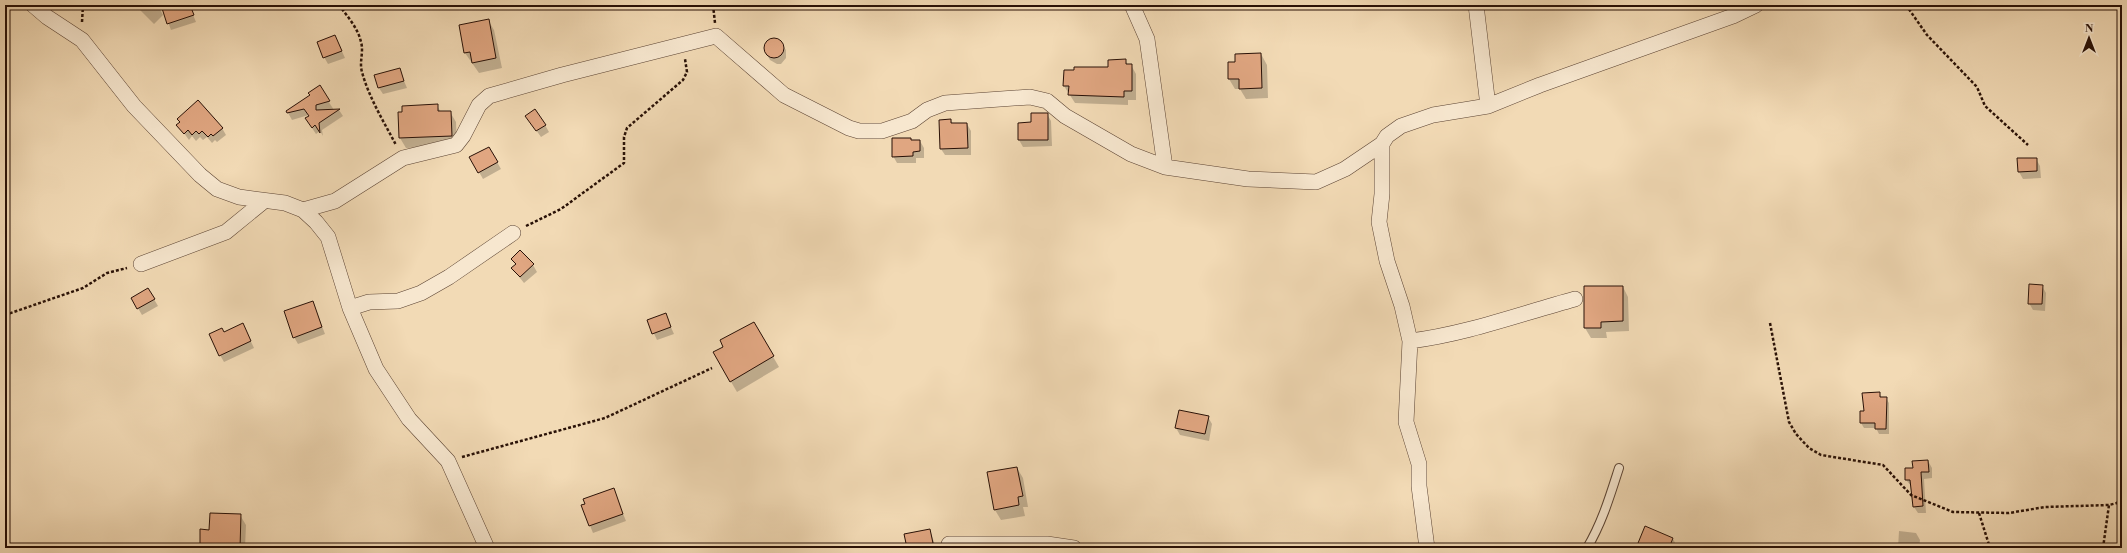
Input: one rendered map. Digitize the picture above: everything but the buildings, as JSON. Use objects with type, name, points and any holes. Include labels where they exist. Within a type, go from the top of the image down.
[{"type":"street","points":[[33,5],[47,17],[82,40],[134,106],[200,175],[225,192],[239,197],[285,203],[303,210],[316,222],[328,237],[350,308],[367,349],[386,386],[409,419],[448,461],[487,548]]},
{"type":"street","points":[[1132,5],[1147,39],[1166,167]]},
{"type":"street","points":[[1476,5],[1488,106]]},
{"type":"street","points":[[303,210],[335,201],[402,158],[456,145],[463,136],[479,105],[489,96],[562,75],[716,36],[784,95],[859,131],[882,131],[912,121],[926,110],[945,102],[1030,97],[1042,98],[1065,116],[1131,154],[1166,167],[1248,179],[1316,182],[1345,170],[1382,144],[1387,136],[1401,126],[1433,115],[1488,106],[1540,85],[1733,16],[1756,5]]},
{"type":"street","points":[[1382,144],[1382,194],[1379,222],[1387,261],[1402,306],[1410,341],[1406,422],[1419,464],[1419,486],[1428,548]]},
{"type":"street","points":[[141,264],[226,232],[264,201]]},
{"type":"street","points":[[350,308],[369,302],[398,301],[421,293],[449,277],[513,233]]},
{"type":"street","points":[[1410,341],[1438,338],[1468,331],[1516,315],[1575,299]]},
{"type":"street","points":[[949,544],[1017,546],[1048,544],[1074,548]]},
{"type":"lane","points":[[1587,548],[1603,516],[1619,468]]},
{"type":"path","points":[[339,5],[356,29],[361,41],[362,51],[360,62],[366,82],[402,158]]},
{"type":"path","points":[[1906,5],[1927,35],[1976,87],[1984,106],[2028,145]]},
{"type":"path","points":[[513,233],[561,209],[624,163],[624,137],[630,124],[683,80],[687,72],[680,45]]},
{"type":"path","points":[[5,315],[83,288],[107,273],[141,264]]},
{"type":"path","points":[[1770,323],[1789,422],[1796,434],[1809,448],[1821,455],[1883,465],[1911,495],[1953,512],[2009,513],[2045,507],[2109,506],[2117,503],[2122,504]]},
{"type":"path","points":[[448,461],[605,418],[712,368]]},
{"type":"path","points":[[2117,503],[2122,494]]},
{"type":"path","points":[[2103,548],[2109,506]]},
{"type":"path","points":[[1978,513],[1990,548]]}]
